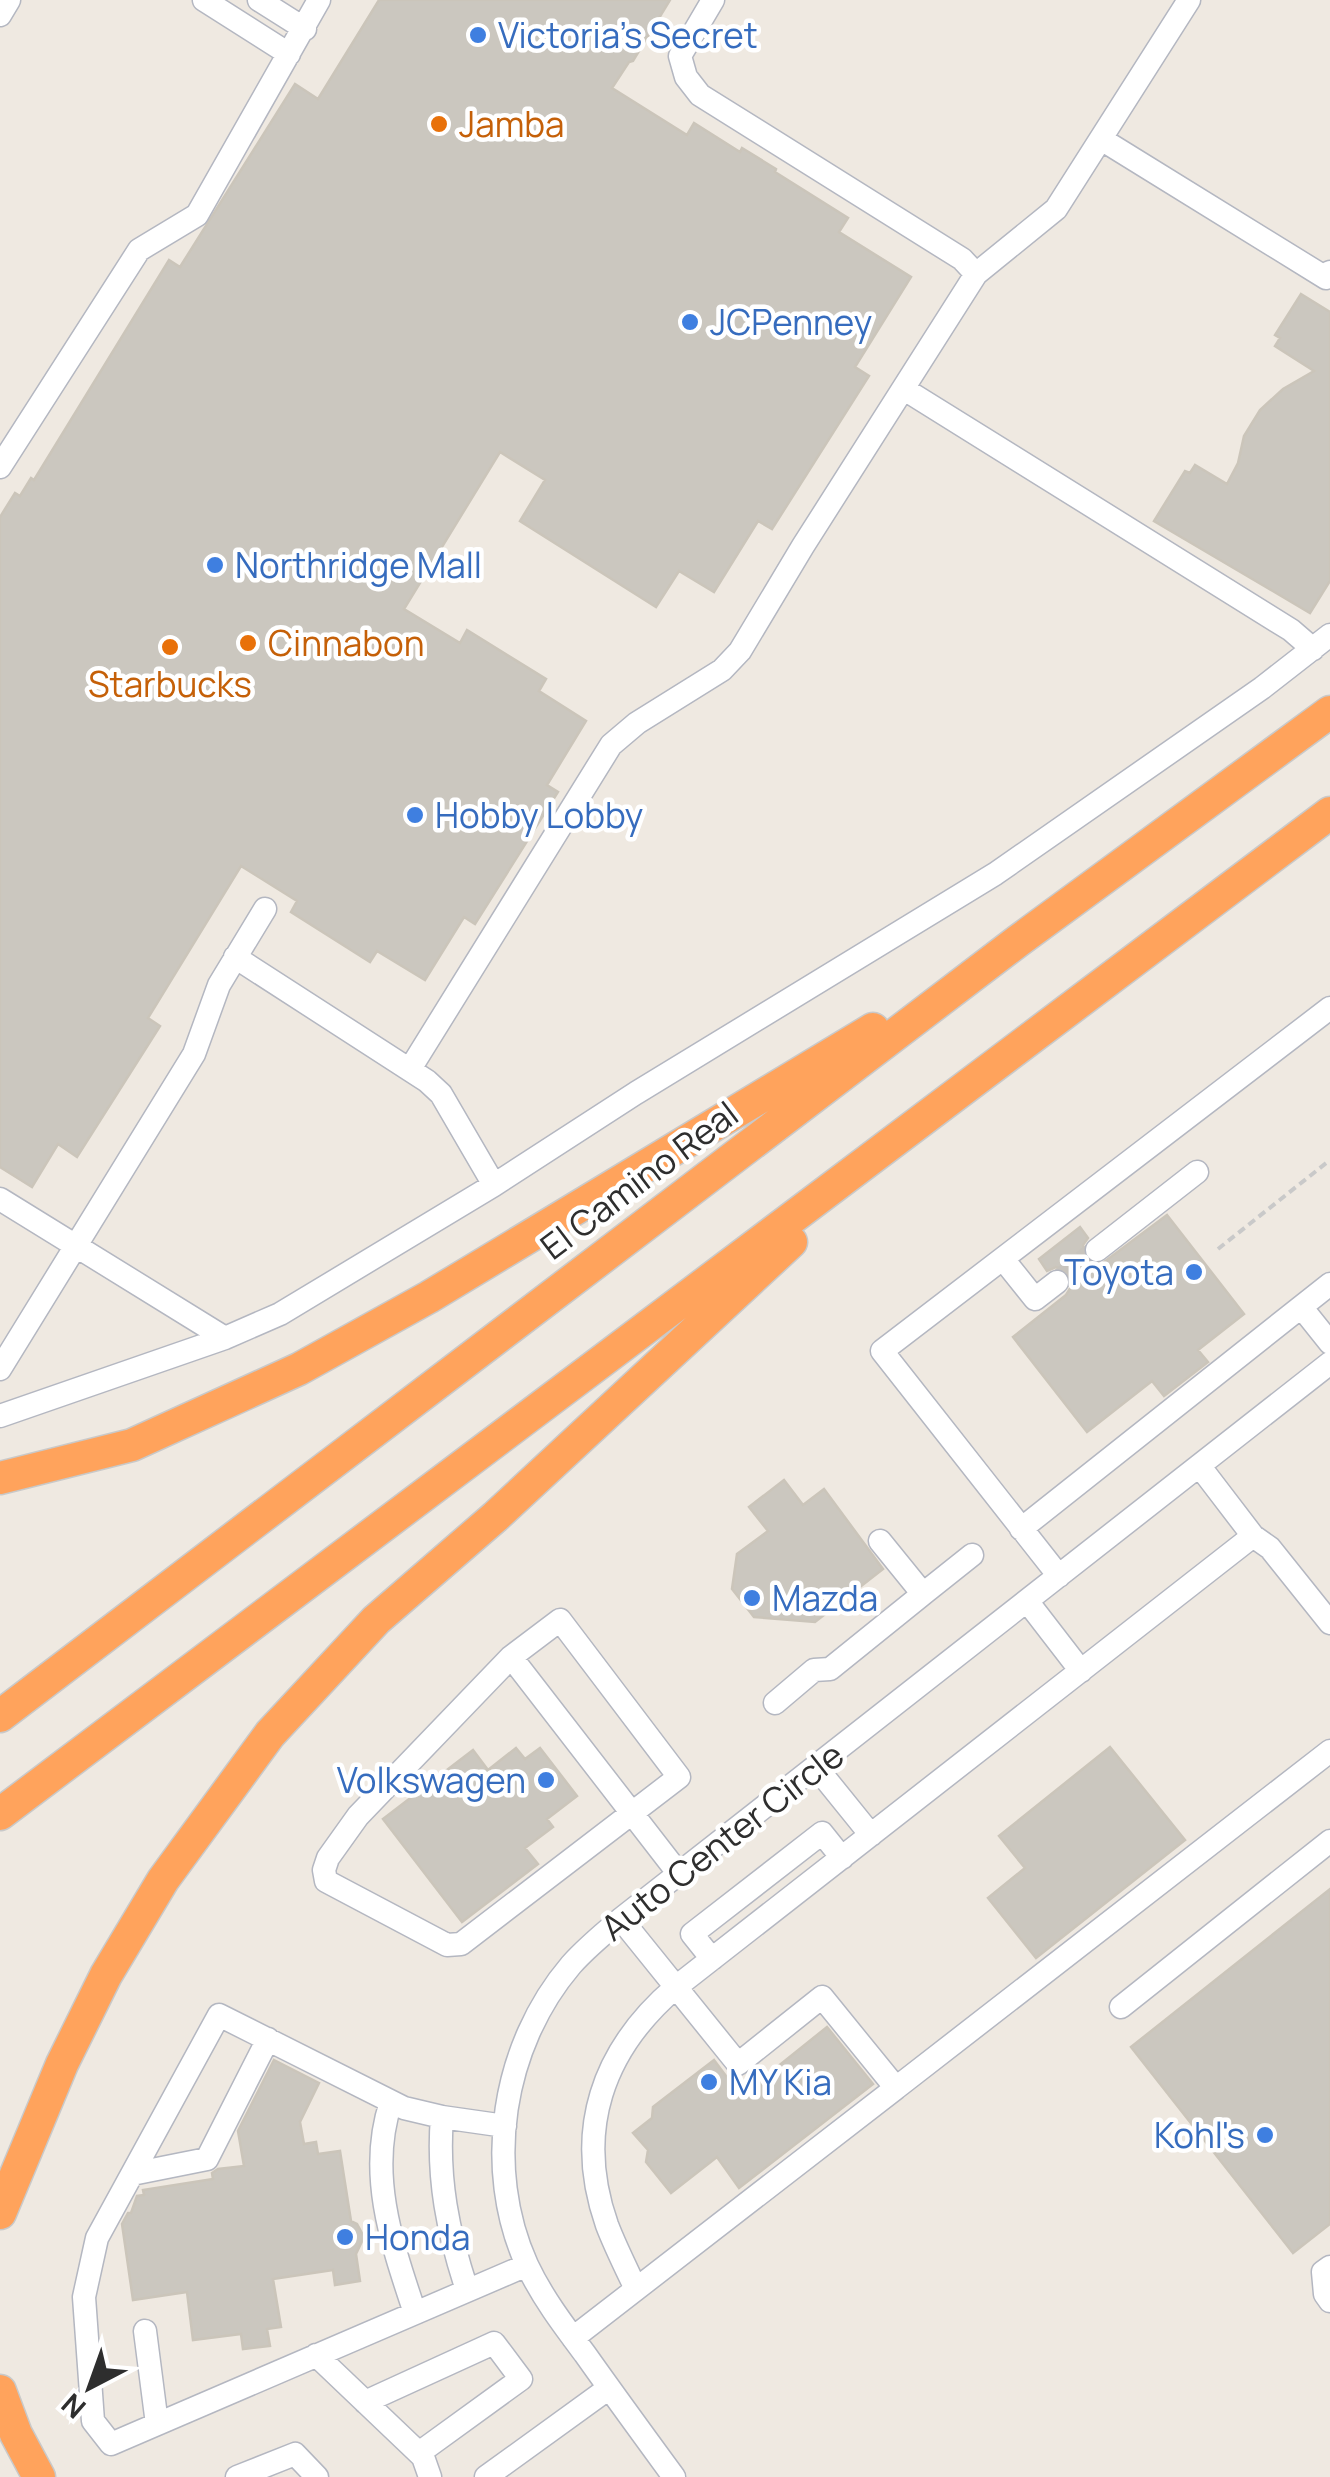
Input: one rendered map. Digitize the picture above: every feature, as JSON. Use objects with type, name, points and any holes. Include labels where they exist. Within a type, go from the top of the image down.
[{"type":"highway","name":"El Camino Real","points":[[0,1716],[1018,941],[1330,712]]},
{"type":"highway","points":[[0,1814],[1330,813]]},
{"type":"highway","points":[[0,1478],[132,1445],[299,1369],[429,1297],[1018,941]]},
{"type":"highway","points":[[0,2213],[62,2064],[106,1975],[162,1880],[270,1734],[376,1620],[494,1518],[922,1120]]},
{"type":"highway","points":[[0,2390],[16,2434],[39,2477]]},
{"type":"street","points":[[0,14],[9,0]]},
{"type":"street","points":[[204,0],[289,54]]},
{"type":"street","points":[[259,0],[305,28]]},
{"type":"street","points":[[0,467],[138,250],[197,215],[319,0]]},
{"type":"street","points":[[713,0],[680,56],[686,77],[700,96],[962,259],[976,274]]},
{"type":"street","points":[[410,1069],[612,745],[637,722],[722,670],[740,651],[772,594],[976,274],[986,262],[1029,234],[1056,209],[1189,0]]},
{"type":"street","points":[[1101,138],[1329,277]]},
{"type":"street","points":[[904,389],[1291,630],[1322,642]]},
{"type":"street","points":[[0,1416],[225,1338],[280,1314],[996,874],[1322,642]]},
{"type":"street","points":[[0,1369],[194,1054],[219,986],[265,909]]},
{"type":"street","points":[[235,958],[410,1069],[441,1094],[494,1185]]},
{"type":"street","points":[[1059,1576],[882,1351],[1330,1008]]},
{"type":"street","points":[[1097,1250],[1196,1172]]},
{"type":"street","points":[[0,1199],[225,1338]]},
{"type":"street","points":[[1003,1259],[1035,1299],[1056,1282]]},
{"type":"street","points":[[1022,1528],[1330,1284]]},
{"type":"street","points":[[1302,1308],[1330,1343]]},
{"type":"street","name":"Auto Center Circle","points":[[674,2477],[573,2338],[527,2264],[506,2197],[505,2126],[512,2082],[532,2024],[570,1966],[621,1919],[1330,1363]]},
{"type":"street","points":[[1200,1468],[1253,1536],[1270,1548],[1330,1623]]},
{"type":"street","points":[[636,2289],[606,2224],[592,2130],[604,2079],[629,2038],[676,1987],[1253,1536]]},
{"type":"street","points":[[880,1541],[923,1594]]},
{"type":"street","points":[[775,1703],[814,1670],[830,1669],[972,1555]]},
{"type":"street","points":[[1028,1602],[1081,1671]]},
{"type":"street","points":[[560,1620],[679,1777],[632,1813],[461,1944],[447,1945],[326,1881],[324,1870],[338,1840],[432,1736],[511,1657],[560,1620]]},
{"type":"street","points":[[511,1657],[679,1874]]},
{"type":"street","points":[[573,2338],[1330,1751]]},
{"type":"street","points":[[816,1767],[870,1836]]},
{"type":"street","points":[[712,1959],[692,1934],[822,1833],[842,1858]]},
{"type":"street","points":[[1121,2007],[1330,1841]]},
{"type":"street","points":[[621,1919],[738,2064],[822,1997],[896,2088]]},
{"type":"street","points":[[505,2126],[442,2117],[392,2102],[219,2015],[97,2238],[84,2297],[93,2421],[112,2444],[527,2264]]},
{"type":"street","points":[[132,2174],[207,2160],[268,2040]]},
{"type":"street","points":[[392,2102],[381,2150],[382,2190],[387,2223],[415,2313]]},
{"type":"street","points":[[442,2117],[441,2194],[468,2290]]},
{"type":"street","points":[[1330,2267],[1323,2272],[1325,2294],[1330,2301]]},
{"type":"street","points":[[145,2331],[157,2424]]},
{"type":"street","points":[[365,2402],[494,2343],[521,2379],[419,2454]]},
{"type":"street","points":[[316,2356],[419,2454],[430,2477]]},
{"type":"street","points":[[486,2477],[610,2388]]},
{"type":"street","points":[[237,2477],[295,2454],[318,2477]]},
{"type":"path","points":[[1218,1250],[1330,1160]]},
{"type":"building","name":"Northridge Mall","points":[[379,0],[670,0],[612,88],[687,135],[694,123],[776,169],[775,172],[848,218],[839,232],[911,277],[855,367],[869,376],[772,529],[758,521],[714,592],[679,571],[656,607],[520,521],[545,480],[500,452],[404,609],[460,643],[467,630],[546,679],[539,691],[586,721],[547,785],[558,792],[475,924],[464,917],[425,980],[377,951],[370,962],[291,912],[297,901],[241,866],[148,1018],[160,1026],[77,1157],[58,1144],[32,1187],[0,1167],[0,517],[15,493],[20,496],[31,478],[34,480],[169,260],[180,267],[295,84],[318,99]]},
{"type":"building","points":[[1301,294],[1330,312],[1330,581],[1310,613],[1154,521],[1185,471],[1190,473],[1195,465],[1227,484],[1238,463],[1244,436],[1260,410],[1283,389],[1314,371],[1275,346],[1280,338],[1275,335]]},
{"type":"building","points":[[1167,1215],[1244,1314],[1198,1350],[1208,1362],[1164,1396],[1152,1381],[1087,1432],[1013,1337],[1071,1287],[1068,1272],[1056,1267],[1047,1271],[1039,1259],[1080,1227],[1088,1238],[1083,1245],[1085,1258],[1100,1265]]},
{"type":"building","points":[[784,1480],[803,1505],[824,1489],[883,1569],[815,1622],[754,1617],[732,1589],[737,1554],[768,1531],[749,1507]]},
{"type":"building","points":[[1110,1747],[1185,1840],[1036,1958],[988,1898],[1025,1868],[999,1836]]},
{"type":"building","points":[[516,1748],[525,1759],[540,1748],[577,1796],[547,1819],[553,1827],[525,1848],[538,1864],[462,1922],[383,1819],[473,1750],[488,1770]]},
{"type":"building","name":"Kohl's","points":[[1330,1889],[1330,2224],[1293,2253],[1131,2047]]},
{"type":"building","points":[[827,2027],[873,2084],[739,2188],[717,2157],[671,2193],[646,2162],[648,2150],[633,2133],[652,2118],[653,2107],[714,2060],[741,2096]]},
{"type":"building","points":[[274,2060],[319,2083],[300,2122],[304,2144],[316,2142],[318,2154],[340,2151],[351,2221],[364,2237],[356,2254],[360,2281],[335,2285],[333,2270],[273,2279],[281,2327],[267,2329],[270,2346],[243,2349],[241,2334],[193,2340],[187,2292],[133,2300],[122,2224],[137,2196],[144,2195],[143,2190],[213,2179],[212,2173],[218,2169],[244,2166],[238,2131]]},
{"type":"tunnel","points":[[1057,1282],[1097,1250]]},
{"type":"place","name":"Victoria's Secret","points":[[478,35]]},
{"type":"place","name":"Jamba","points":[[439,124]]},
{"type":"place","name":"JCPenney","points":[[690,322]]},
{"type":"place","name":"Northridge Mall","points":[[215,565]]},
{"type":"place","name":"Cinnabon","points":[[248,643]]},
{"type":"place","name":"Starbucks","points":[[170,647]]},
{"type":"place","name":"Hobby Lobby","points":[[415,815]]},
{"type":"place","name":"Toyota","points":[[1194,1272]]},
{"type":"place","name":"Mazda","points":[[752,1598]]},
{"type":"place","name":"Volkswagen","points":[[546,1780]]},
{"type":"place","name":"MY Kia","points":[[709,2082]]},
{"type":"place","name":"Kohl's","points":[[1265,2135]]},
{"type":"place","name":"Honda","points":[[345,2237]]}]
